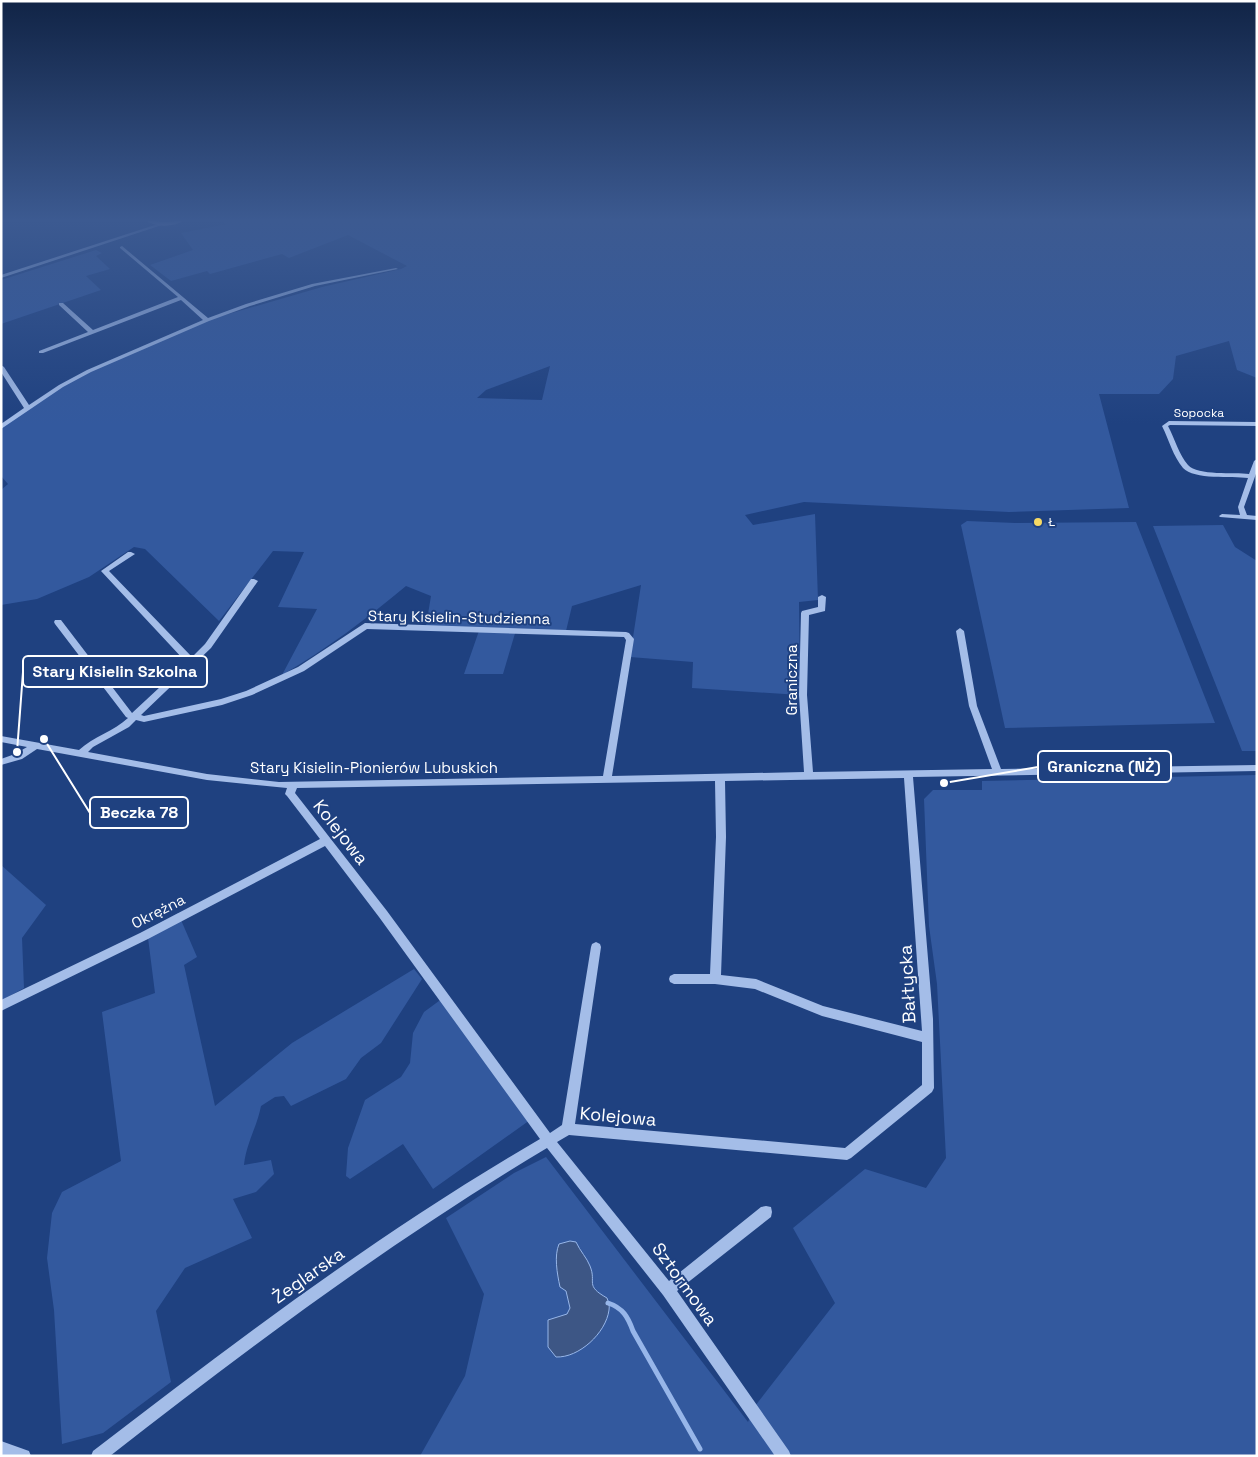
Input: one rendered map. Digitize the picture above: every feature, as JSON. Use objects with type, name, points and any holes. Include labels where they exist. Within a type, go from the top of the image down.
[{"type":"street","points":[[169,288],[207,320]]},
{"type":"street","points":[[1,427],[61,386],[100,365],[207,320],[304,288]]},
{"type":"street","points":[[41,352],[181,298]]},
{"type":"street","points":[[61,304],[92,332]]},
{"type":"street","points":[[1,367],[28,409]]},
{"type":"street","name":"Sopocka","points":[[1251,476],[1195,473],[1187,469],[1165,426],[1169,423],[1257,424]]},
{"type":"street","points":[[1244,517],[1242,507],[1257,461]]},
{"type":"street","points":[[1222,516],[1257,518]]},
{"type":"street","points":[[130,554],[105,571],[188,658],[193,660]]},
{"type":"street","points":[[80,754],[90,745],[120,729],[135,717],[193,660],[211,641],[254,581]]},
{"type":"street","name":"Graniczna","points":[[809,776],[803,695],[805,613],[822,609],[822,596]]},
{"type":"street","points":[[58,622],[129,715],[135,717]]},
{"type":"street","name":"Stary Kisielin-Studzienna","points":[[135,717],[144,719],[222,702],[249,693],[301,669],[366,626],[626,635],[630,639],[607,780]]},
{"type":"street","points":[[960,631],[973,706],[998,773]]},
{"type":"street","name":"Stary Kisielin-Pionierów Lubuskich","points":[[1,739],[237,782],[293,785],[1257,768]]},
{"type":"street","points":[[1,762],[14,759],[30,751],[34,746]]},
{"type":"street","name":"Bałtycka","points":[[848,1154],[928,1088],[928,1019],[910,781],[908,775]]},
{"type":"street","points":[[715,979],[721,838],[720,778]]},
{"type":"street","name":"Kolejowa","points":[[293,785],[290,794],[327,840],[550,1140]]},
{"type":"street","name":"Okrężna","points":[[1,1006],[144,936],[327,840]]},
{"type":"street","name":"Kolejowa","points":[[596,947],[568,1128],[848,1154]]},
{"type":"street","points":[[674,979],[715,979],[756,984],[822,1011],[927,1038]]},
{"type":"street","name":"Żeglarska","points":[[98,1456],[258,1333],[332,1280],[434,1211],[568,1128]]},
{"type":"street","name":"Sztormowa","points":[[550,1140],[668,1290],[784,1456]]},
{"type":"street","points":[[668,1290],[766,1212]]},
{"type":"street","points":[[1,1448],[24,1456]]},
{"type":"shaded area","points":[[1,288],[99,288],[101,290],[1,324]]},
{"type":"shaded area","points":[[319,288],[1257,288],[1257,378],[1237,370],[1229,341],[1176,356],[1173,379],[1159,394],[1099,394],[1129,508],[1009,512],[804,502],[745,515],[753,525],[815,514],[818,600],[799,602],[800,695],[692,688],[693,662],[630,657],[641,585],[572,606],[566,631],[516,630],[503,674],[464,674],[480,628],[426,626],[431,596],[406,586],[346,633],[282,675],[317,609],[278,607],[304,552],[273,551],[219,621],[145,549],[134,547],[89,577],[37,599],[1,605],[1,490],[8,484],[1,476],[1,426],[83,373],[208,320]],"holes":[[[550,366],[542,400],[477,398],[486,390]]]},
{"type":"shaded area","points":[[967,521],[1015,523],[1136,522],[1215,723],[1005,728],[961,525]]},
{"type":"shaded area","points":[[1223,525],[1235,547],[1257,561],[1257,751],[1242,751],[1153,526]]},
{"type":"shaded area","points":[[1257,775],[1257,1456],[420,1456],[465,1376],[484,1294],[446,1218],[514,1173],[546,1157],[748,1422],[755,1406],[835,1303],[793,1228],[865,1169],[926,1188],[946,1158],[937,984],[929,926],[924,799],[933,790],[982,790],[982,781]]},
{"type":"shaded area","points":[[1,865],[46,905],[22,938],[24,988],[1,1001]]},
{"type":"shaded area","points":[[178,913],[197,957],[184,965],[215,1106],[292,1043],[414,969],[422,979],[381,1043],[361,1058],[346,1079],[291,1106],[284,1096],[275,1097],[261,1106],[244,1165],[271,1160],[274,1174],[256,1192],[233,1199],[252,1238],[185,1268],[156,1311],[171,1382],[103,1433],[62,1444],[54,1310],[47,1258],[52,1213],[62,1192],[121,1161],[102,1012],[155,993],[147,930]]},
{"type":"shaded area","points":[[443,998],[530,1120],[433,1189],[403,1144],[350,1179],[346,1176],[348,1148],[365,1100],[401,1077],[410,1063],[413,1033],[424,1012]]},
{"type":"shaded area","points":[[570,1241],[576,1242],[587,1260],[592,1272],[593,1287],[607,1298],[609,1308],[603,1327],[590,1343],[574,1353],[556,1357],[548,1347],[548,1320],[567,1314],[570,1308],[566,1291],[560,1287],[556,1259],[559,1244]]},
{"type":"waterway","points":[[608,1303],[621,1310],[627,1317],[633,1331],[700,1449]]},
{"type":"place","name":"Ł","points":[[1038,522]]},
{"type":"place","name":"Beczka 78","points":[[44,739]]},
{"type":"place","name":"Stary Kisielin Szkolna","points":[[17,752]]},
{"type":"place","name":"Graniczna (NŻ)","points":[[944,783]]}]
